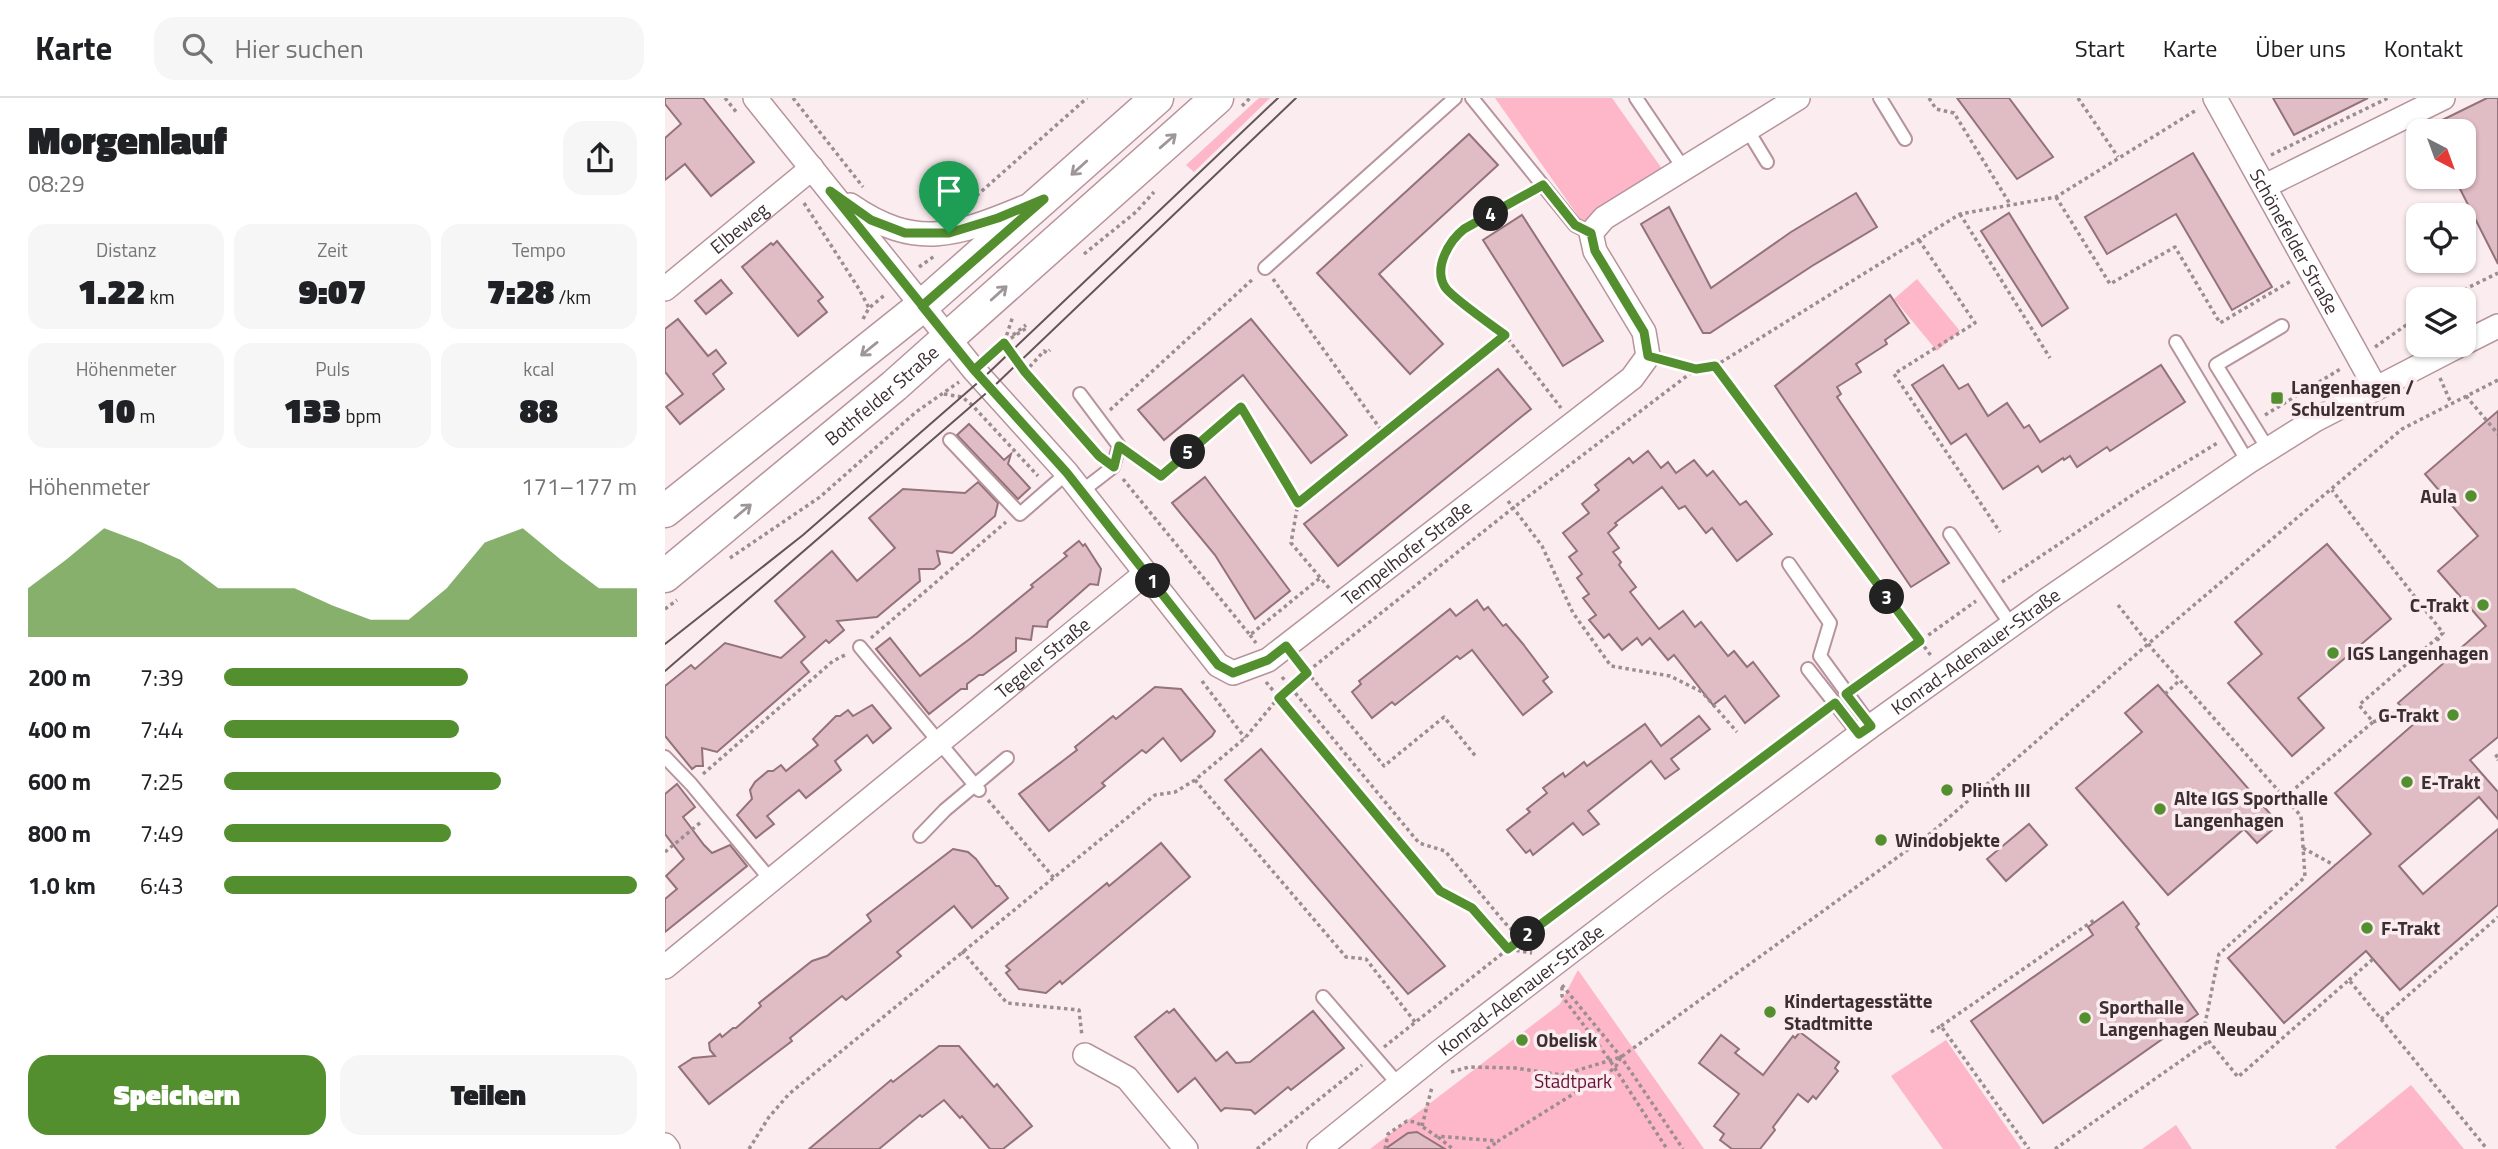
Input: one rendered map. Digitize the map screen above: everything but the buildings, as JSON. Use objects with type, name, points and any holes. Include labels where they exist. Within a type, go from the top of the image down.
[{"type":"main road","points":[[665,511],[922,306],[1157,98]]},
{"type":"main road","name":"Bothfelder Straße","points":[[675,584],[1217,98]]},
{"type":"street","name":"Tempelhofer Straße","points":[[755,98],[974,370],[1067,473],[1218,665],[1233,673],[1268,660],[1632,378],[1648,356]]},
{"type":"street","points":[[1648,356],[1644,332],[1595,251],[1591,233],[1604,218],[1798,98]]},
{"type":"street","points":[[2265,186],[2444,98]]},
{"type":"street","name":"Schönefelder Straße","points":[[2215,99],[2375,387]]},
{"type":"street","name":"Elbeweg","points":[[665,289],[812,167]]},
{"type":"street","points":[[830,191],[871,220],[905,233],[949,233],[998,218],[1044,199]]},
{"type":"street","name":"Konrad-Adenauer-Straße","points":[[2476,337],[2498,326]]},
{"type":"street","name":"Konrad-Adenauer-Straße","points":[[1319,1149],[1559,960],[1944,672],[2268,449],[2375,387],[2436,357]]},
{"type":"street","name":"Tegeler Straße","points":[[665,967],[1146,573]]},
{"type":"street","points":[[1085,1055],[1127,1078],[1186,1149]]},
{"type":"lane","points":[[1265,268],[1455,98]]},
{"type":"lane","points":[[1472,98],[1575,225],[1591,233]]},
{"type":"lane","points":[[1636,98],[1684,169]]},
{"type":"lane","points":[[1880,98],[1905,139]]},
{"type":"lane","points":[[1747,129],[1767,162]]},
{"type":"lane","points":[[2268,449],[2216,365],[2282,326]]},
{"type":"lane","points":[[2176,342],[2248,462]]},
{"type":"lane","points":[[1080,394],[1119,446],[1114,467],[1081,491]]},
{"type":"lane","points":[[950,440],[1020,514],[1067,473]]},
{"type":"lane","points":[[1950,534],[2011,625]]},
{"type":"lane","points":[[1789,564],[1831,624],[1820,656],[1846,694],[1865,730]]},
{"type":"lane","points":[[860,647],[977,787]]},
{"type":"lane","points":[[1808,669],[1835,703],[1865,730]]},
{"type":"lane","points":[[665,757],[770,879]]},
{"type":"lane","points":[[920,836],[945,810],[977,787],[1007,758]]},
{"type":"lane","points":[[1322,997],[1399,1085]]},
{"type":"path","points":[[793,98],[865,190]]},
{"type":"path","points":[[959,212],[1087,98]]},
{"type":"path","points":[[1930,98],[1936,109],[1954,113],[2010,205]]},
{"type":"path","points":[[2078,98],[2118,157]]},
{"type":"path","points":[[2271,155],[2389,98]]},
{"type":"path","points":[[1648,356],[1696,369],[1715,366],[1960,214],[2056,197],[2215,99]]},
{"type":"path","points":[[1543,185],[1464,229],[1447,248],[1440,277],[1445,289],[1505,335],[1572,423]]},
{"type":"path","points":[[2056,197],[2110,284],[2175,247],[2220,323],[2310,270]]},
{"type":"path","points":[[1960,214],[2050,358]]},
{"type":"path","points":[[1919,240],[1975,323],[1894,374],[2000,532]]},
{"type":"path","points":[[902,281],[923,263],[944,253]]},
{"type":"path","points":[[1341,603],[1291,542],[1298,503],[1241,407],[1161,476],[1119,446],[1108,413],[1265,268],[1384,434]]},
{"type":"path","points":[[2469,287],[2498,273]]},
{"type":"path","points":[[1004,343],[1014,311]]},
{"type":"path","points":[[2251,423],[2359,358],[2406,324]]},
{"type":"path","points":[[727,561],[820,497],[916,412],[944,394],[1027,326]]},
{"type":"path","points":[[1298,503],[1505,335]]},
{"type":"path","points":[[1004,343],[1025,372],[1099,456],[1114,467],[1250,635],[1320,578]]},
{"type":"path","points":[[1025,372],[1047,349]]},
{"type":"path","points":[[1715,366],[1944,672]]},
{"type":"path","points":[[749,1149],[769,1117],[789,1094],[962,951],[1155,794],[1175,792],[1195,780],[1245,738],[1279,698],[1307,673],[1513,508],[1696,369]]},
{"type":"path","points":[[1487,1149],[1615,1068],[1621,1057],[1931,833],[2148,644],[2402,429],[2498,380]]},
{"type":"path","points":[[944,394],[962,397],[972,405],[1049,488]]},
{"type":"path","points":[[2466,396],[2498,434]]},
{"type":"path","points":[[1846,694],[1988,592],[2126,499],[2231,435]]},
{"type":"path","points":[[1495,485],[1542,546],[1573,613],[1611,666],[1669,676],[1702,692],[1737,732]]},
{"type":"path","points":[[2332,490],[2443,632],[2359,705],[2373,722]]},
{"type":"path","points":[[665,609],[675,584]]},
{"type":"path","points":[[2118,605],[2180,681],[2301,816],[2305,877],[2219,954],[2203,1034],[2238,1077],[2373,959]]},
{"type":"path","points":[[2437,638],[2451,657]]},
{"type":"path","points":[[1286,646],[1384,766],[1444,717],[1477,758]]},
{"type":"path","points":[[2165,694],[2180,681]]},
{"type":"path","points":[[1279,698],[1440,891],[1472,908],[1508,949],[1535,953],[1505,923],[1445,851],[1419,844],[1291,687]]},
{"type":"path","points":[[1508,949],[1835,703]]},
{"type":"path","points":[[2285,797],[2373,722],[2392,715],[2401,707]]},
{"type":"path","points":[[2498,755],[2495,757],[2498,760]]},
{"type":"path","points":[[1195,780],[1346,957],[1366,960],[1415,1022]]},
{"type":"path","points":[[987,800],[1054,878]]},
{"type":"path","points":[[665,852],[713,811]]},
{"type":"path","points":[[2303,848],[2334,865]]},
{"type":"path","points":[[2381,1019],[2498,917]]},
{"type":"path","points":[[1931,1032],[2094,920]]},
{"type":"path","points":[[962,951],[1007,1003],[1079,1010],[1085,1055]]},
{"type":"path","points":[[2349,980],[2487,1149]]},
{"type":"path","points":[[1667,1149],[1609,1059],[1562,996],[1563,985],[1621,1057],[1683,1149]]},
{"type":"path","points":[[1941,1026],[2029,1149]]},
{"type":"path","points":[[2055,1149],[2209,1041]]},
{"type":"path","points":[[1441,1077],[1469,1067],[1515,1068],[1562,1075],[1621,1057]]},
{"type":"path","points":[[1422,1126],[1431,1087],[1436,1082]]},
{"type":"path","points":[[1385,1149],[1388,1134],[1407,1121],[1422,1126],[1453,1149]]},
{"type":"path","points":[[1436,1136],[1498,1142]]},
{"type":"green space","points":[[1259,98],[1270,98],[1194,172],[1186,165]]},
{"type":"green space","points":[[1495,98],[1612,98],[1665,173],[1583,223]]},
{"type":"green space","points":[[1917,279],[1960,331],[1937,351],[1894,299]]},
{"type":"green space","name":"Stadtpark","points":[[1578,970],[1704,1149],[1370,1149],[1560,1004]]},
{"type":"green space","points":[[1946,1040],[2020,1149],[1943,1149],[1891,1076]]},
{"type":"green space","points":[[2411,1085],[2464,1149],[2335,1147]]},
{"type":"green space","points":[[2176,1125],[2192,1149],[2142,1149]]},
{"type":"tram line","points":[[665,644],[803,535],[982,379],[1278,98]]},
{"type":"tram line","points":[[665,671],[991,389],[1296,98]]},
{"type":"place","name":"Langenhagen / Schulzentrum","points":[[2277,398]]},
{"type":"place","name":"Aula","points":[[2471,496]]},
{"type":"place","name":"C-Trakt","points":[[2483,605]]},
{"type":"place","name":"IGS Langenhagen","points":[[2333,653]]},
{"type":"place","name":"G-Trakt","points":[[2453,715]]},
{"type":"place","name":"E-Trakt","points":[[2407,782]]},
{"type":"place","name":"Plinth III","points":[[1947,790]]},
{"type":"place","name":"Alte IGS Sporthalle Langenhagen","points":[[2160,809]]},
{"type":"place","name":"Windobjekte","points":[[1881,840]]},
{"type":"place","name":"F-Trakt","points":[[2367,928]]},
{"type":"place","name":"Kindertagesstätte Stadtmitte","points":[[1770,1012]]},
{"type":"place","name":"Sporthalle Langenhagen Neubau","points":[[2085,1018]]},
{"type":"place","name":"Obelisk","points":[[1522,1040]]},
{"type":"route","points":[[949,233],[905,233],[871,220],[830,191],[902,281],[974,370],[1004,343],[1025,372],[1099,456],[1114,467],[1119,446],[1161,476],[1241,407],[1298,503],[1505,335],[1445,289],[1440,277],[1442,266],[1447,248],[1464,229],[1543,185],[1575,225],[1591,233],[1595,251],[1644,332],[1648,356],[1696,369],[1715,366],[1920,641],[1846,694],[1871,726],[1859,734],[1835,703],[1508,949],[1472,908],[1440,891],[1279,698],[1307,673],[1286,646],[1268,660],[1233,673],[1218,665],[1091,502],[974,370],[922,306],[982,254],[1044,199],[998,218],[949,233]]}]
